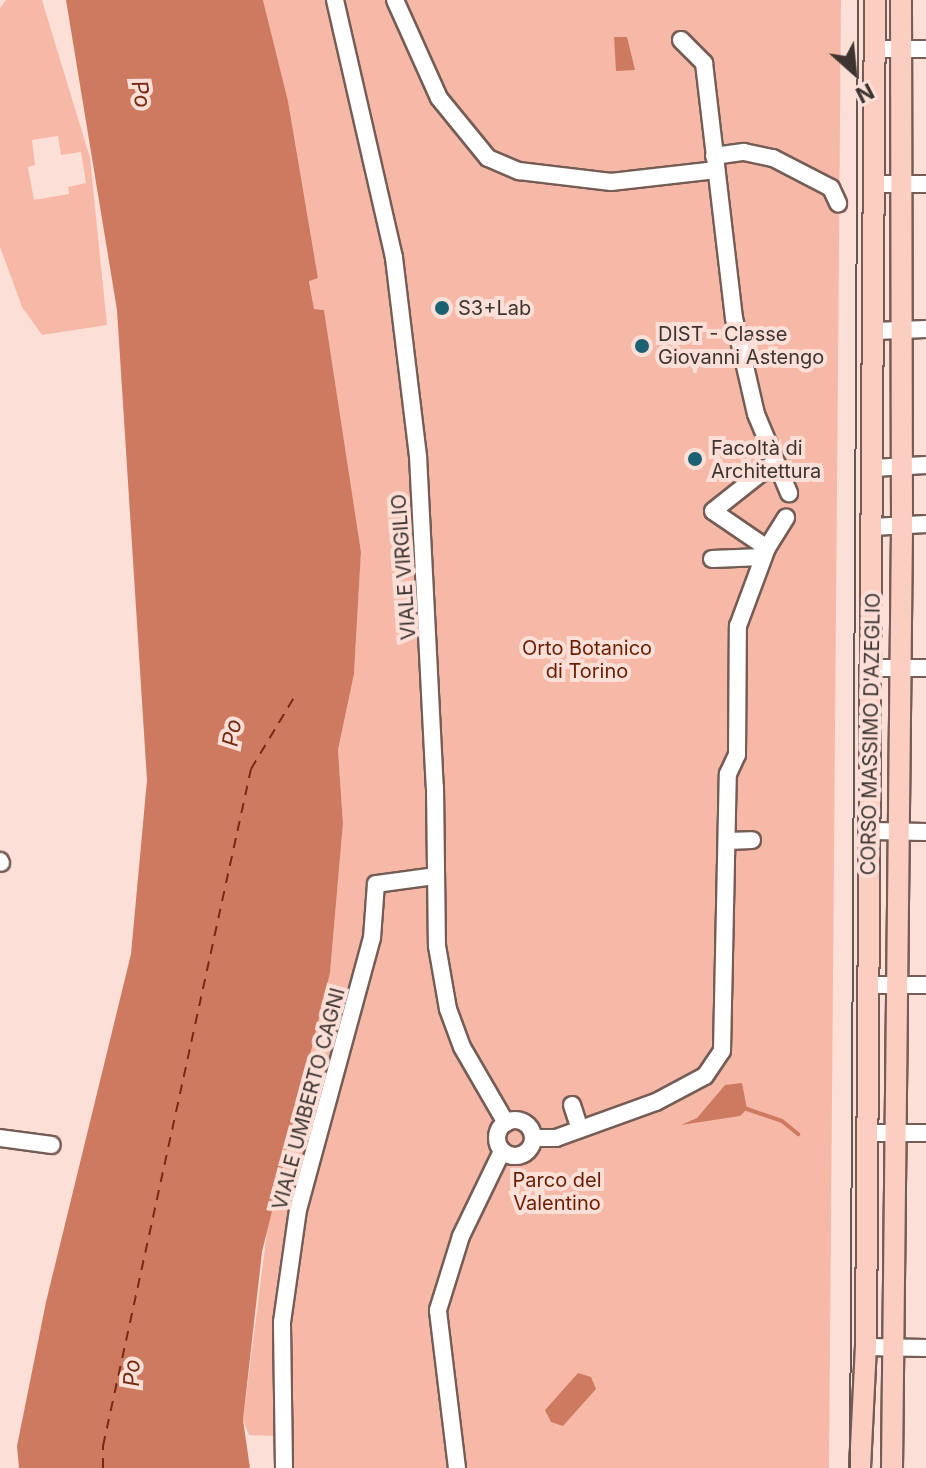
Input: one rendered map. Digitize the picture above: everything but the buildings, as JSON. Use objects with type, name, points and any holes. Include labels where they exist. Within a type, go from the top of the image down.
[{"type":"main road","name":"CORSO MASSIMO D'AZEGLIO","points":[[860,1468],[866,1347],[875,0]]},
{"type":"main road","name":"CORSO MASSIMO D'AZEGLIO","points":[[892,1468],[897,1133],[896,832],[902,526],[898,330],[901,0]]},
{"type":"street","name":"VIALE VIRGILIO","points":[[335,0],[394,258],[418,456],[434,760],[437,946],[448,1009],[476,1077],[506,1123],[523,1121],[533,1138]]},
{"type":"street","points":[[395,0],[439,98],[488,158],[519,171],[611,182],[715,163],[744,152],[773,158],[831,188],[838,203]]},
{"type":"street","points":[[681,40],[704,63],[734,318],[756,414],[789,493]]},
{"type":"street","points":[[874,49],[926,49]]},
{"type":"street","points":[[874,184],[926,184]]},
{"type":"street","points":[[874,331],[926,329]]},
{"type":"street","points":[[765,552],[709,511],[775,463]]},
{"type":"street","points":[[873,468],[926,465]]},
{"type":"street","points":[[502,1151],[519,1156],[533,1138],[556,1138],[656,1102],[705,1076],[717,1062],[725,1035],[728,774],[737,755],[738,626],[765,552],[786,518]]},
{"type":"street","points":[[873,527],[926,524]]},
{"type":"street","points":[[712,559],[765,552]]},
{"type":"street","points":[[871,668],[926,668]]},
{"type":"street","points":[[870,831],[926,832]]},
{"type":"street","points":[[727,841],[752,840]]},
{"type":"street","name":"VIALE UMBERTO CAGNI","points":[[284,1468],[282,1322],[298,1210],[372,938],[377,877],[435,876]]},
{"type":"street","points":[[868,985],[926,985]]},
{"type":"street","points":[[572,1105],[580,1129]]},
{"type":"street","points":[[457,1468],[438,1310],[461,1236],[502,1151],[496,1136],[506,1123]]},
{"type":"street","points":[[866,1133],[926,1133]]},
{"type":"street","points":[[0,1138],[52,1145]]},
{"type":"street","points":[[866,1347],[926,1348]]},
{"type":"green space","points":[[6,0],[42,0],[90,158],[107,325],[42,335],[22,307],[0,247],[0,8]],"holes":[[[58,136],[61,155],[81,152],[86,183],[68,187],[69,194],[34,200],[28,167],[35,165],[32,140]]]},
{"type":"green space","name":"Parco del Valentino","points":[[263,0],[841,0],[829,1468],[276,1468],[275,1436],[249,1435],[243,1420],[270,1208],[330,973],[343,823],[338,750],[354,674],[361,552],[324,310],[314,309],[309,280],[318,278],[288,101]]},
{"type":"water","name":"Po","points":[[66,0],[263,0],[288,101],[318,278],[309,281],[314,309],[324,310],[361,552],[354,674],[338,750],[343,823],[330,973],[262,1252],[243,1420],[250,1468],[19,1468],[17,1446],[46,1302],[131,954],[147,780],[117,310]]},
{"type":"water","points":[[614,37],[627,37],[635,70],[616,71]]},
{"type":"water","points":[[742,1083],[747,1109],[740,1116],[681,1125],[697,1118],[725,1085]]},
{"type":"water","points":[[578,1373],[591,1377],[596,1389],[563,1426],[551,1422],[545,1410]]},
{"type":"waterway","points":[[744,1108],[782,1121],[798,1134]]},
{"type":"ferry route","points":[[103,1468],[103,1446],[251,769],[293,699]]},
{"type":"tram line","points":[[850,1468],[858,0]]},
{"type":"place","name":"S3+Lab","points":[[442,308]]},
{"type":"place","name":"DIST - Classe Giovanni Astengo","points":[[642,346]]},
{"type":"place","name":"Facoltà di Architettura","points":[[695,459]]},
{"type":"park label","name":"Orto Botanico di Torino","points":[[587,660]]}]
